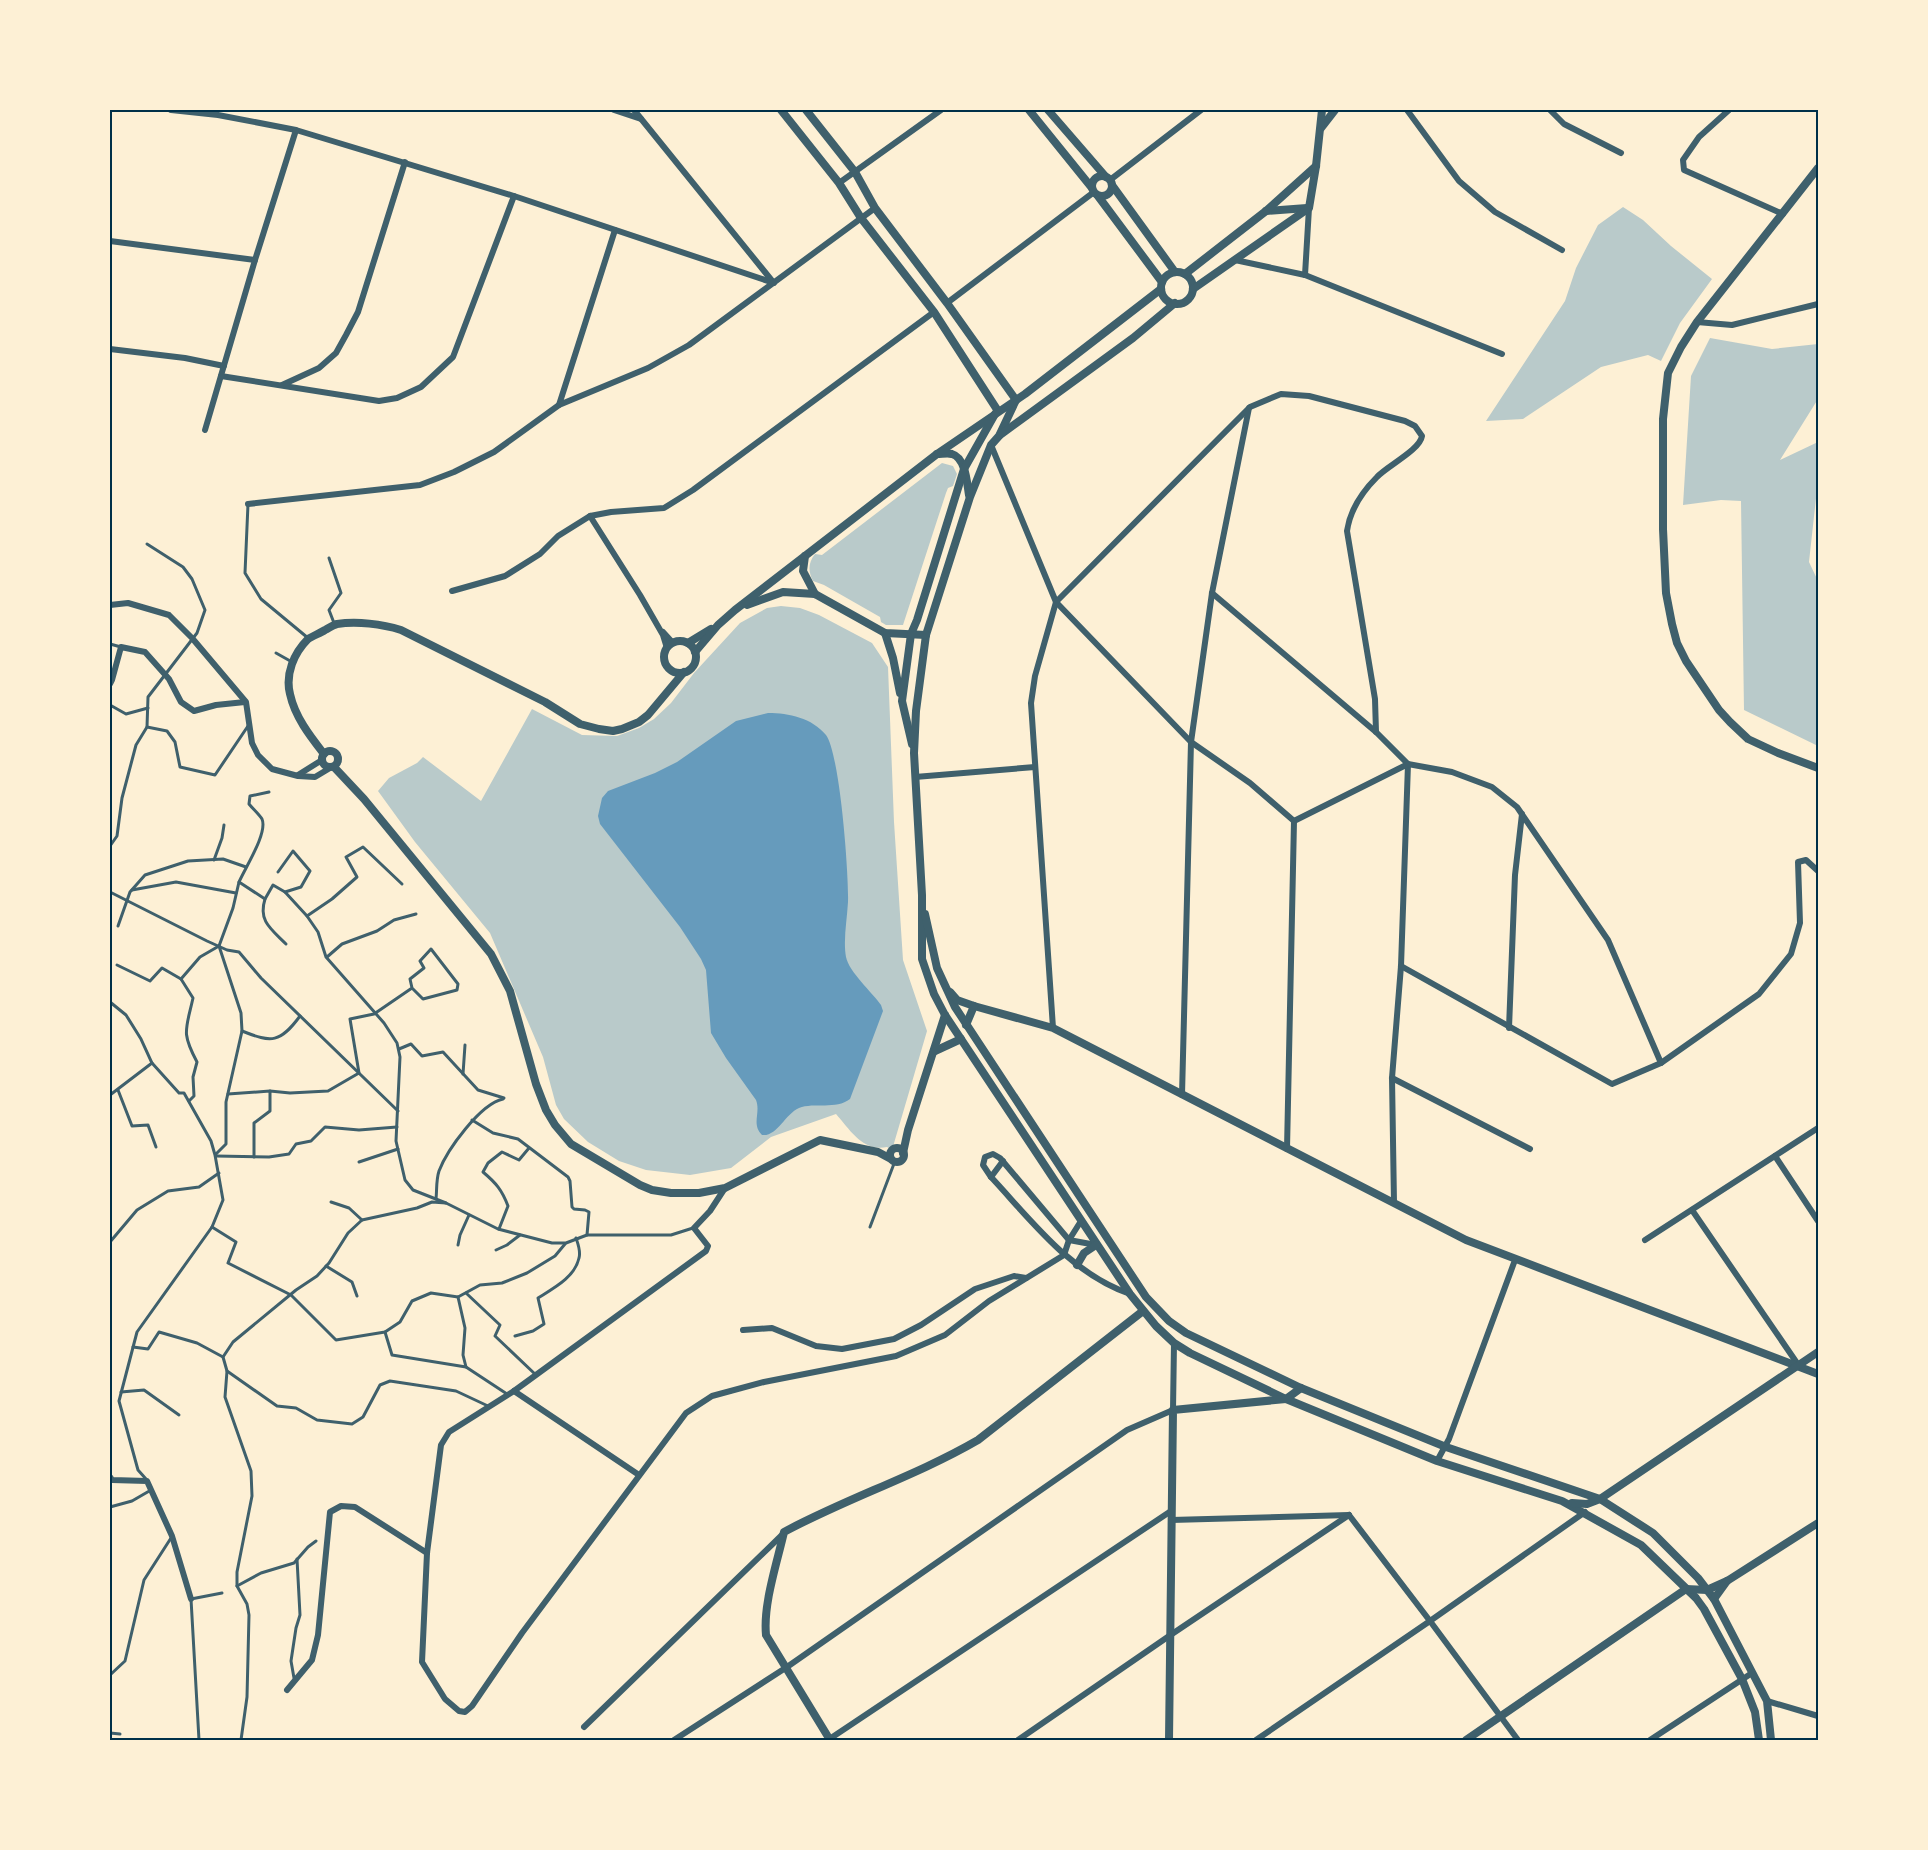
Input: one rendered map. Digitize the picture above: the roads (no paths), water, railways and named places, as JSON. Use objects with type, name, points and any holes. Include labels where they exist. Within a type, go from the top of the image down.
[{"type":"street","points":[[171,110],[218,115],[297,130],[514,196],[774,283]]},
{"type":"street","points":[[614,110],[641,119]]},
{"type":"street","points":[[634,110],[774,283]]},
{"type":"street","points":[[782,110],[839,183],[861,218],[934,312],[998,411]]},
{"type":"street","points":[[806,110],[855,172],[875,208],[947,303],[1016,400]]},
{"type":"street","points":[[839,183],[941,110]]},
{"type":"street","points":[[1029,110],[1094,192],[1162,286],[1166,299],[1175,303],[1182,303],[1188,299],[1193,289],[1309,207]]},
{"type":"street","points":[[1048,110],[1109,181],[1175,272]]},
{"type":"street","points":[[1094,192],[1108,194],[1109,181],[1192,112],[1201,110]]},
{"type":"street","points":[[1305,275],[1309,207],[1322,110]]},
{"type":"street","points":[[1320,129],[1335,110]]},
{"type":"street","points":[[1407,110],[1459,181],[1495,212],[1562,250]]},
{"type":"street","points":[[1550,110],[1564,124],[1621,153]]},
{"type":"street","points":[[1729,110],[1699,137],[1683,160],[1684,170],[1783,214]]},
{"type":"street","points":[[205,429],[255,260],[297,130]]},
{"type":"street","points":[[282,386],[319,368],[336,353],[346,335],[358,312],[405,162]]},
{"type":"street","points":[[1185,273],[1266,211],[1316,166]]},
{"type":"street","points":[[1818,168],[1697,322],[1681,347],[1668,373],[1663,419],[1663,529],[1666,593],[1677,643],[1686,661],[1719,710],[1748,739],[1818,768]]},
{"type":"street","points":[[947,303],[1094,192],[1096,178],[1109,181]]},
{"type":"street","points":[[221,376],[380,401],[397,398],[421,387],[453,357],[514,196]]},
{"type":"street","points":[[1266,211],[1309,207]]},
{"type":"street","points":[[248,504],[420,485],[454,472],[494,452],[559,405],[648,368],[689,345],[875,208]]},
{"type":"street","points":[[559,405],[615,230]]},
{"type":"street","points":[[110,241],[255,260]]},
{"type":"street","points":[[1235,260],[1305,275],[1502,354]]},
{"type":"street","points":[[695,652],[718,625],[735,610],[937,454],[1016,400],[1162,286],[1165,277],[1175,272],[1185,273],[1192,280],[1193,289]]},
{"type":"street","points":[[1175,303],[1133,338],[999,436],[991,445],[970,497],[926,635],[916,711],[914,753],[922,895],[922,959],[934,994],[945,1015],[1096,1245],[1143,1311],[1174,1343],[1286,1399],[1437,1461],[1562,1501],[1641,1545],[1700,1603],[1742,1679],[1755,1712],[1759,1740]]},
{"type":"street","points":[[1697,322],[1732,325],[1818,304]]},
{"type":"street","points":[[452,591],[505,576],[540,554],[558,536],[590,516],[664,508],[693,490],[934,312]]},
{"type":"street","points":[[110,349],[185,358],[224,366]]},
{"type":"street","points":[[1053,1028],[1031,703],[1035,676],[1056,602],[1250,407],[1281,394],[1309,396],[1405,421],[1415,426],[1422,436],[1421,441],[1415,447],[1378,476],[1364,491],[1349,515],[1347,531],[1375,699],[1376,732]]},
{"type":"street","points":[[999,436],[1016,400]]},
{"type":"street","points":[[1182,1095],[1191,742],[1212,592],[1250,407]]},
{"type":"street","points":[[902,701],[911,634],[964,469],[998,411]]},
{"type":"street","points":[[991,445],[1056,602],[1191,742],[1250,783],[1294,820]]},
{"type":"street","points":[[937,454],[953,454],[958,458],[964,469],[970,497]]},
{"type":"street","points":[[590,516],[670,645]]},
{"type":"street","points":[[806,556],[803,572],[815,594]]},
{"type":"street","points":[[735,610],[783,592],[815,594],[885,633],[926,635]]},
{"type":"street","points":[[1212,592],[1376,732],[1408,764],[1452,772],[1492,787],[1517,807],[1608,940],[1661,1063]]},
{"type":"street","points":[[110,605],[128,603],[170,615],[246,702],[252,743],[258,755],[272,769],[298,776],[315,777],[334,765],[336,753],[325,755],[298,776]]},
{"type":"street","points":[[334,765],[326,767],[325,755],[302,724],[289,693],[292,662],[309,639],[335,625],[358,623],[389,626],[401,630],[545,702],[580,724],[612,731],[639,722],[648,715],[684,672],[693,667],[695,652],[688,643],[678,641],[670,645],[665,662],[674,672],[684,672]]},
{"type":"street","points":[[688,643],[718,625]]},
{"type":"street","points":[[885,633],[893,657],[914,753]]},
{"type":"street","points":[[110,684],[121,647],[146,652],[170,679],[181,702],[194,711],[216,705],[246,702]]},
{"type":"street","points":[[665,693],[674,672]]},
{"type":"street","points":[[1294,820],[1408,764]]},
{"type":"street","points":[[1394,1203],[1392,1078],[1401,966],[1408,764]]},
{"type":"street","points":[[334,765],[491,954],[515,1006],[536,1084],[546,1110],[555,1125],[571,1144],[628,1179],[652,1190],[670,1193],[699,1193],[725,1188],[786,1155],[820,1140],[895,1154],[908,1130],[945,1015]]},
{"type":"street","points":[[915,777],[1035,767]]},
{"type":"street","points":[[1509,1028],[1515,875],[1522,814]]},
{"type":"street","points":[[1287,1149],[1294,820]]},
{"type":"street","points":[[1401,966],[1612,1084],[1661,1063],[1759,994],[1791,954],[1800,923],[1798,862],[1806,860],[1818,871]]},
{"type":"street","points":[[922,895],[936,968],[955,1007],[1146,1297],[1169,1321],[1186,1333],[1301,1388],[1446,1447],[1599,1499],[1653,1533],[1714,1599],[1767,1701],[1771,1740]]},
{"type":"street","points":[[942,984],[957,1000],[1053,1028],[1466,1240],[1818,1374]]},
{"type":"street","points":[[934,994],[955,1007],[974,1006]]},
{"type":"street","points":[[966,1025],[974,1006]]},
{"type":"street","points":[[935,1051],[962,1039]]},
{"type":"street","points":[[1392,1078],[1530,1149]]},
{"type":"street","points":[[1645,1240],[1818,1128]]},
{"type":"street","points":[[1120,1258],[1096,1245],[1069,1240],[1003,1161],[993,1154],[985,1157],[983,1165],[991,1177],[1064,1255],[1116,1289],[1130,1294]]},
{"type":"street","points":[[1775,1156],[1818,1221]]},
{"type":"street","points":[[991,1177],[1003,1161]]},
{"type":"street","points":[[725,1188],[710,1211],[693,1227],[708,1246],[706,1251],[536,1376],[449,1432],[441,1445],[427,1553],[422,1662],[445,1699],[459,1711],[465,1712],[472,1706],[522,1633],[686,1413],[712,1396],[764,1382],[896,1356],[945,1335],[989,1301],[1064,1255],[1069,1240],[1081,1221]]},
{"type":"street","points":[[1692,1210],[1799,1365]]},
{"type":"street","points":[[1077,1265],[1084,1253],[1096,1245]]},
{"type":"street","points":[[1437,1461],[1446,1447],[1515,1260]]},
{"type":"street","points":[[743,1330],[772,1328],[816,1346],[842,1349],[894,1339],[921,1325],[975,1289],[1014,1276],[1027,1278]]},
{"type":"street","points":[[584,1726],[784,1532],[813,1516],[948,1458],[978,1440],[1143,1311]]},
{"type":"street","points":[[1169,1740],[1174,1343]]},
{"type":"street","points":[[1562,1501],[1581,1504],[1599,1499],[1818,1353]]},
{"type":"street","points":[[674,1740],[787,1667],[1127,1430],[1173,1410],[1286,1399],[1301,1388]]},
{"type":"street","points":[[511,1393],[639,1475]]},
{"type":"street","points":[[110,1477],[112,1480],[147,1481],[172,1536],[191,1599]]},
{"type":"street","points":[[287,1690],[312,1660],[318,1635],[330,1512],[341,1506],[355,1507],[427,1553]]},
{"type":"street","points":[[784,1532],[765,1623],[766,1635],[829,1740],[1171,1511]]},
{"type":"street","points":[[1256,1740],[1585,1512]]},
{"type":"street","points":[[1171,1520],[1349,1515]]},
{"type":"street","points":[[1349,1515],[1518,1740]]},
{"type":"street","points":[[1018,1740],[1349,1515]]},
{"type":"street","points":[[1466,1740],[1686,1589],[1707,1590],[1727,1581],[1818,1523]]},
{"type":"street","points":[[1714,1599],[1727,1581]]},
{"type":"street","points":[[1700,1603],[1707,1590]]},
{"type":"street","points":[[1650,1740],[1752,1673]]},
{"type":"street","points":[[1767,1701],[1818,1716]]},
{"type":"lane","points":[[248,504],[245,573],[261,599],[309,639]]},
{"type":"lane","points":[[110,846],[117,836],[122,798],[136,746],[147,727],[148,697],[197,633],[205,610],[192,579],[183,567],[147,544]]},
{"type":"lane","points":[[329,558],[341,592],[329,610],[335,625]]},
{"type":"lane","points":[[110,644],[121,647]]},
{"type":"lane","points":[[276,652],[292,662]]},
{"type":"lane","points":[[110,705],[126,714],[148,708]]},
{"type":"lane","points":[[147,727],[167,731],[175,742],[180,768],[215,775],[249,725]]},
{"type":"lane","points":[[216,1155],[226,1144],[226,1102],[242,1031],[241,1013],[219,946],[233,908],[239,882],[261,840],[262,819],[249,804],[250,796],[269,792]]},
{"type":"lane","points":[[214,860],[224,825]]},
{"type":"lane","points":[[307,916],[332,899],[357,877],[346,857],[363,847],[402,884]]},
{"type":"lane","points":[[278,872],[293,851],[310,871],[301,887],[285,892]]},
{"type":"lane","points":[[118,926],[132,890],[145,875],[188,861],[223,860],[246,867]]},
{"type":"lane","points":[[132,890],[176,882],[236,893]]},
{"type":"lane","points":[[239,882],[265,899]]},
{"type":"lane","points":[[286,944],[265,922],[262,909],[273,885],[285,892],[307,916],[318,932],[326,957],[397,1042],[400,1057],[396,1141],[405,1180],[413,1190],[446,1203],[498,1229],[552,1242],[566,1243]]},
{"type":"lane","points":[[110,892],[126,902],[219,946],[239,952],[261,978],[398,1111]]},
{"type":"lane","points":[[326,957],[342,944],[377,931],[394,920],[416,914]]},
{"type":"lane","points":[[181,979],[200,957],[219,946]]},
{"type":"lane","points":[[431,949],[458,984],[457,990],[423,999],[412,988],[410,979],[424,968],[420,961],[431,949]]},
{"type":"lane","points":[[117,965],[150,981],[162,968],[181,979],[193,998],[186,1041],[197,1062],[193,1077],[194,1095],[189,1101]]},
{"type":"lane","points":[[359,1073],[350,1019],[375,1014],[412,988]]},
{"type":"lane","points":[[110,1002],[129,1019],[152,1064],[179,1093],[184,1093],[189,1101],[216,1155],[223,1200],[212,1227],[137,1332],[119,1401],[138,1470],[147,1481]]},
{"type":"lane","points":[[242,1031],[264,1040],[286,1034],[300,1016]]},
{"type":"lane","points":[[399,1049],[411,1044],[422,1056],[444,1052],[463,1076],[478,1090],[504,1098],[490,1103],[472,1120],[445,1158],[438,1174],[436,1199]]},
{"type":"lane","points":[[463,1076],[465,1045]]},
{"type":"lane","points":[[110,1095],[152,1064]]},
{"type":"lane","points":[[228,1094],[328,1091],[359,1073]]},
{"type":"lane","points":[[118,1090],[132,1126],[148,1125],[156,1147]]},
{"type":"lane","points":[[254,1157],[254,1124],[270,1111],[270,1091]]},
{"type":"lane","points":[[472,1120],[493,1133],[518,1139],[570,1179],[572,1207],[589,1212],[587,1235]]},
{"type":"lane","points":[[216,1155],[269,1157],[289,1154],[296,1144],[311,1141],[324,1127],[358,1130],[397,1127]]},
{"type":"lane","points":[[498,1229],[508,1206],[497,1184],[483,1172],[488,1163],[502,1152],[519,1160],[529,1148]]},
{"type":"lane","points":[[359,1162],[398,1149]]},
{"type":"lane","points":[[870,1227],[895,1154]]},
{"type":"lane","points":[[110,1242],[137,1210],[168,1191],[199,1187],[219,1173]]},
{"type":"lane","points":[[331,1202],[349,1208],[362,1220]]},
{"type":"lane","points":[[241,1740],[247,1697],[249,1615],[247,1604],[237,1586],[237,1572],[252,1496],[251,1471],[225,1397],[226,1371],[223,1357],[233,1342],[317,1276],[348,1233],[362,1220],[417,1208],[432,1202],[446,1203]]},
{"type":"lane","points":[[458,1245],[469,1215]]},
{"type":"lane","points":[[212,1227],[236,1242],[228,1263],[291,1295],[336,1340],[385,1332],[399,1322],[414,1300],[431,1293],[458,1297],[480,1285],[502,1283],[527,1273],[555,1256],[566,1243],[576,1238],[587,1235],[671,1236],[693,1227]]},
{"type":"lane","points":[[496,1250],[520,1235]]},
{"type":"lane","points":[[515,1336],[532,1331],[544,1324],[538,1298],[565,1281],[579,1260],[580,1252],[576,1238]]},
{"type":"lane","points":[[326,1266],[352,1282],[357,1296]]},
{"type":"lane","points":[[466,1293],[501,1325],[495,1336],[536,1376]]},
{"type":"lane","points":[[458,1297],[465,1328],[463,1355],[466,1367]]},
{"type":"lane","points":[[133,1347],[148,1349],[159,1332],[197,1343],[223,1357]]},
{"type":"lane","points":[[385,1332],[392,1355],[466,1367],[511,1393]]},
{"type":"lane","points":[[226,1371],[278,1406],[296,1408],[317,1420],[352,1424],[363,1417],[380,1385],[390,1381],[456,1391],[489,1406]]},
{"type":"lane","points":[[121,1392],[144,1389],[180,1415]]},
{"type":"lane","points":[[110,1507],[132,1501],[151,1490]]},
{"type":"lane","points":[[110,1675],[125,1661],[144,1580],[172,1536]]},
{"type":"lane","points":[[237,1586],[261,1573],[294,1563],[316,1541]]},
{"type":"lane","points":[[295,1682],[291,1661],[300,1614],[297,1559]]},
{"type":"lane","points":[[199,1740],[191,1599],[222,1593]]},
{"type":"lane","points":[[110,1732],[120,1734]]},
{"type":"water","points":[[768,713],[792,715],[814,724],[826,735],[831,747],[843,816],[847,867],[846,957],[851,969],[881,1005],[883,1011],[850,1099],[838,1104],[799,1108],[789,1115],[777,1129],[767,1135],[762,1135],[757,1127],[756,1100],[711,1033],[706,970],[701,959],[680,927],[600,824],[598,816],[602,798],[608,791],[677,762],[736,721]]}]
